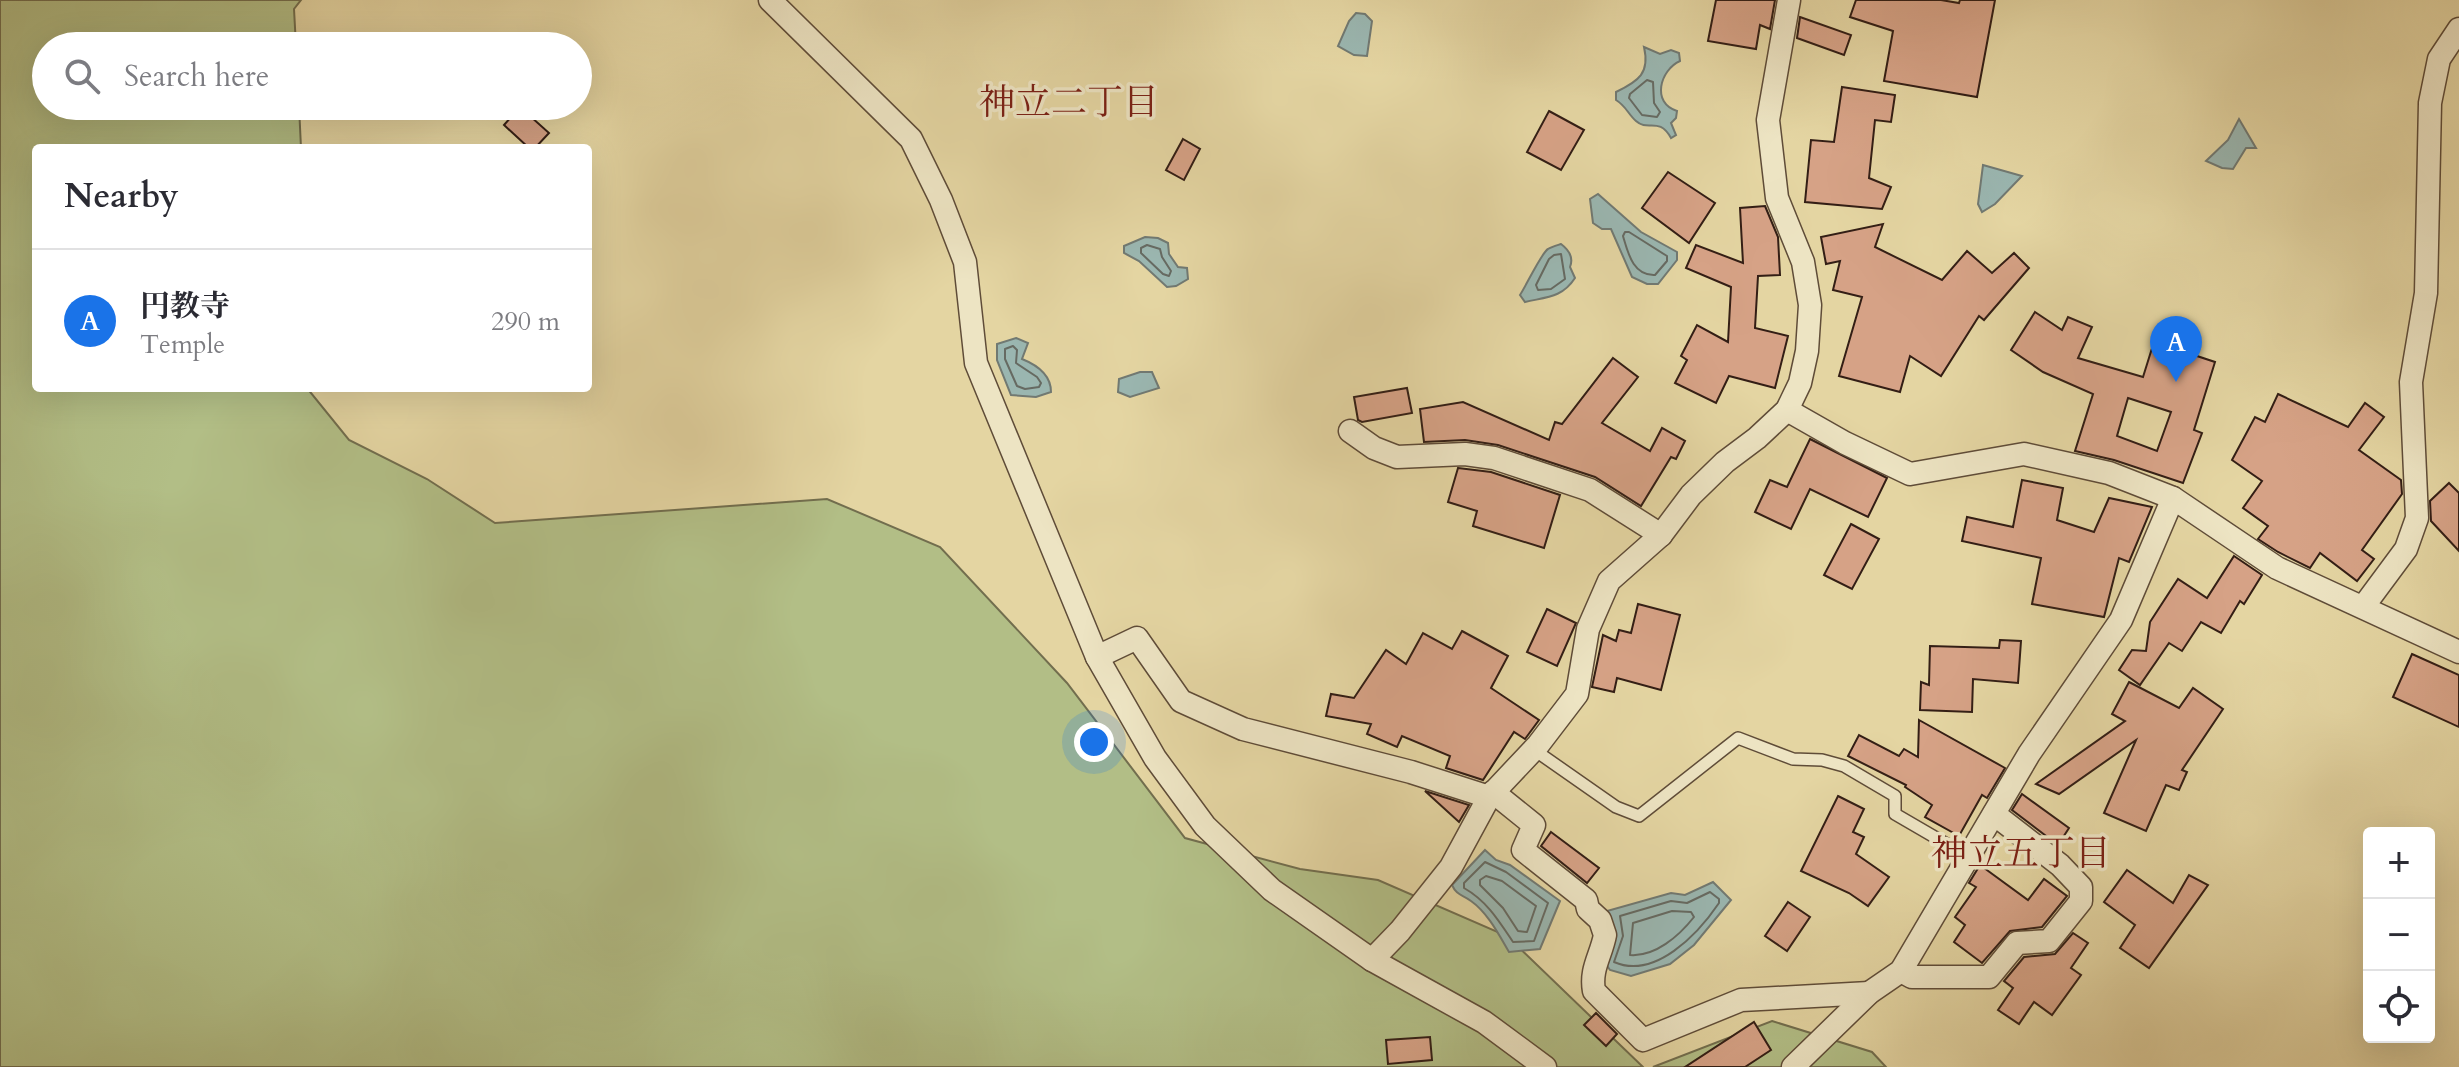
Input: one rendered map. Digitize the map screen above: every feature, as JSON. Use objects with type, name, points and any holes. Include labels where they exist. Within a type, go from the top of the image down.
[{"type":"street","points":[[770,0],[911,139],[941,200],[965,262],[976,363],[1097,657],[1155,758],[1205,826],[1272,890],[1372,960],[1484,1022],[1545,1067]]},
{"type":"street","points":[[1372,960],[1400,931],[1451,867],[1491,795],[1577,694],[1588,629],[1609,581],[1661,535],[1691,495],[1725,462],[1787,410],[1800,383],[1807,351],[1810,305],[1803,262],[1777,198],[1768,120],[1789,0]]},
{"type":"street","points":[[2363,607],[2406,549],[2417,518],[2411,382],[2426,293],[2430,103],[2439,59],[2459,29]]},
{"type":"street","points":[[1787,410],[1845,443],[1910,474],[2024,454],[2109,473],[2173,498],[2277,568],[2456,647]]},
{"type":"street","points":[[1350,431],[1374,448],[1397,457],[1465,454],[1494,458],[1590,490],[1661,535]]},
{"type":"street","points":[[1793,1067],[1869,993],[1901,971],[2029,754],[2121,620],[2173,498]]},
{"type":"street","points":[[1097,657],[1137,638],[1181,701],[1243,729],[1491,795],[1534,825],[1523,850],[1586,900],[1588,909],[1600,920],[1605,935],[1594,966],[1594,991],[1643,1040],[1741,1000],[1869,993]]},
{"type":"street","points":[[1901,971],[1912,977],[1989,977],[2017,943],[2049,941],[2081,901],[2081,887],[2060,865],[1994,814]]},
{"type":"lane","points":[[1533,749],[1616,807],[1639,816],[1738,738],[1793,759],[1822,760],[1844,766],[1895,796],[1895,814],[1969,857]]},
{"type":"green space","points":[[0,0],[301,0],[294,9],[295,32],[32,32],[32,120],[300,120],[301,144],[32,144],[32,392],[310,392],[349,440],[427,479],[495,523],[827,499],[940,547],[1067,683],[1185,838],[1300,869],[1378,880],[1507,936],[1643,1067],[0,1067]]},
{"type":"green space","points":[[1772,1021],[1872,1052],[1886,1067],[1653,1067]]},
{"type":"water","points":[[1356,13],[1365,14],[1372,21],[1367,56],[1354,55],[1338,46]]},
{"type":"water","points":[[1644,47],[1660,54],[1671,50],[1679,53],[1680,61],[1667,71],[1661,86],[1664,101],[1677,111],[1671,123],[1676,135],[1671,138],[1667,131],[1658,126],[1640,124],[1616,100],[1616,92],[1637,80],[1644,70]]},
{"type":"water","points":[[2239,119],[2256,148],[2246,148],[2233,169],[2206,161],[2228,140]]},
{"type":"water","points":[[1983,165],[2022,176],[1995,204],[1982,212],[1978,204]]},
{"type":"water","points":[[1598,194],[1641,232],[1677,252],[1677,260],[1658,284],[1647,284],[1632,277],[1611,229],[1602,229],[1593,223],[1590,199]]},
{"type":"water","points":[[1145,237],[1168,243],[1169,254],[1178,267],[1187,268],[1188,279],[1167,287],[1139,261],[1124,253],[1124,246]]},
{"type":"water","points":[[1561,244],[1570,254],[1570,267],[1575,278],[1559,293],[1525,302],[1520,295],[1542,256],[1548,249]]},
{"type":"water","points":[[1016,338],[1028,343],[1022,359],[1042,371],[1049,381],[1051,392],[1036,397],[1011,395],[997,360],[997,344]]},
{"type":"water","points":[[1140,372],[1152,372],[1159,388],[1130,397],[1118,392],[1119,379]]},
{"type":"water","points":[[1485,850],[1560,901],[1540,949],[1509,952],[1483,912],[1454,889],[1452,885]]},
{"type":"water","points":[[1713,882],[1731,900],[1694,945],[1670,964],[1631,976],[1610,970],[1603,960],[1607,911],[1671,893],[1685,895]]},
{"type":"building","points":[[1716,0],[1775,0],[1770,29],[1760,25],[1756,49],[1708,41]]},
{"type":"building","points":[[1856,0],[1941,0],[1959,3],[1960,0],[1995,0],[1977,97],[1884,81],[1893,31],[1850,17]]},
{"type":"building","points":[[1800,17],[1851,35],[1844,55],[1797,38]]},
{"type":"building","points":[[1842,87],[1895,95],[1891,122],[1875,120],[1869,178],[1891,187],[1882,209],[1805,202],[1811,140],[1834,142]]},
{"type":"building","points":[[1549,111],[1584,130],[1561,170],[1527,152]]},
{"type":"building","points":[[508,120],[534,120],[549,133],[539,144],[525,144],[504,125]]},
{"type":"building","points":[[1183,139],[1200,149],[1184,180],[1166,170]]},
{"type":"building","points":[[1668,172],[1715,203],[1689,243],[1642,208]]},
{"type":"building","points":[[1765,206],[1778,237],[1780,275],[1758,276],[1755,328],[1788,336],[1775,388],[1729,376],[1716,403],[1675,383],[1687,360],[1681,356],[1697,325],[1728,342],[1731,287],[1686,268],[1696,245],[1743,263],[1740,208]]},
{"type":"building","points":[[1883,224],[1875,247],[1942,280],[1967,251],[1992,273],[2014,253],[2029,268],[1984,320],[1979,316],[1941,376],[1910,356],[1900,392],[1839,376],[1862,297],[1833,290],[1840,261],[1826,264],[1821,237]]},
{"type":"building","points":[[2035,312],[2062,330],[2068,317],[2092,327],[2078,358],[2143,377],[2153,345],[2167,350],[2171,338],[2197,346],[2194,355],[2215,362],[2194,430],[2202,433],[2183,483],[2114,460],[2075,451],[2093,394],[2043,372],[2011,350]],"holes":[[[2128,398],[2171,412],[2157,451],[2117,436]]]},
{"type":"building","points":[[1613,358],[1638,377],[1602,423],[1650,451],[1662,428],[1685,441],[1676,459],[1671,457],[1641,506],[1595,477],[1498,445],[1465,440],[1424,442],[1420,409],[1463,402],[1549,440],[1555,422],[1562,424]]},
{"type":"building","points":[[1407,388],[1412,413],[1362,422],[1358,420],[1354,397]]},
{"type":"building","points":[[2278,394],[2348,427],[2365,403],[2384,417],[2359,450],[2401,480],[2402,494],[2362,550],[2374,559],[2357,581],[2320,553],[2310,568],[2278,552],[2258,539],[2268,526],[2243,508],[2262,481],[2232,460],[2255,417],[2265,422]]},
{"type":"building","points":[[1810,439],[1887,478],[1868,517],[1810,489],[1791,529],[1755,512],[1770,480],[1787,487]]},
{"type":"building","points":[[1458,468],[1491,472],[1560,495],[1544,548],[1473,526],[1477,511],[1448,502]]},
{"type":"building","points":[[2022,480],[2063,488],[2057,520],[2094,532],[2109,498],[2152,507],[2129,562],[2119,558],[2104,617],[2032,604],[2041,558],[1962,541],[1967,517],[2013,527]]},
{"type":"building","points":[[2449,483],[2459,493],[2459,551],[2431,521],[2430,501]]},
{"type":"building","points":[[1851,524],[1879,539],[1852,589],[1824,575]]},
{"type":"building","points":[[2234,556],[2262,575],[2244,604],[2240,601],[2221,633],[2201,622],[2182,651],[2169,643],[2140,685],[2119,670],[2132,650],[2146,651],[2150,622],[2178,579],[2207,598]]},
{"type":"building","points":[[1638,604],[1680,615],[1661,690],[1617,678],[1614,692],[1592,687],[1603,635],[1616,641],[1619,630],[1631,633]]},
{"type":"building","points":[[1547,609],[1576,623],[1557,666],[1527,652]]},
{"type":"building","points":[[1462,631],[1508,656],[1491,688],[1539,720],[1525,739],[1514,732],[1483,780],[1446,768],[1450,756],[1402,736],[1397,747],[1367,734],[1371,724],[1326,716],[1331,694],[1354,698],[1386,650],[1406,664],[1423,633],[1452,649]]},
{"type":"building","points":[[2000,640],[2021,641],[2018,683],[1973,679],[1972,712],[1920,710],[1921,682],[1929,685],[1930,646],[1999,648]]},
{"type":"building","points":[[2412,654],[2459,675],[2459,727],[2393,697]]},
{"type":"building","points":[[2129,682],[2179,708],[2193,688],[2223,709],[2182,770],[2187,772],[2179,790],[2166,785],[2146,831],[2104,813],[2136,740],[2059,794],[2036,784],[2125,721],[2112,714]]},
{"type":"building","points":[[1919,720],[2005,768],[1987,798],[1982,795],[1959,836],[1925,817],[1932,805],[1906,785],[1848,756],[1859,735],[1899,756],[1904,749],[1918,757]]},
{"type":"building","points":[[1425,791],[1469,805],[1459,822]]},
{"type":"building","points":[[2022,794],[2069,828],[2058,845],[2012,810]]},
{"type":"building","points":[[1838,796],[1864,809],[1853,832],[1864,837],[1856,854],[1889,877],[1868,906],[1849,893],[1801,871]]},
{"type":"building","points":[[1551,832],[1599,868],[1587,883],[1541,846]]},
{"type":"building","points":[[1980,865],[2028,900],[2044,879],[2067,896],[2042,927],[2010,931],[1982,963],[1954,942],[1965,925],[1955,917],[1976,887],[1969,883]]},
{"type":"building","points":[[2127,870],[2173,903],[2189,875],[2208,885],[2149,968],[2120,948],[2135,925],[2104,902]]},
{"type":"building","points":[[1788,902],[1810,917],[1787,951],[1765,936]]},
{"type":"building","points":[[2073,933],[2088,943],[2071,968],[2081,975],[2052,1015],[2034,1002],[2019,1024],[1998,1010],[2013,988],[2004,981],[2024,957],[2055,954]]},
{"type":"building","points":[[1596,1013],[1617,1034],[1606,1046],[1584,1025]]},
{"type":"building","points":[[1754,1022],[1771,1050],[1745,1067],[1685,1067]]},
{"type":"building","points":[[1430,1037],[1432,1060],[1388,1064],[1386,1040]]},
{"type":"place","name":"円教寺","points":[[2176,382]]},
{"type":"district","name":"神立二丁目","points":[[1069,101]]},
{"type":"district","name":"神立五丁目","points":[[2021,852]]}]
